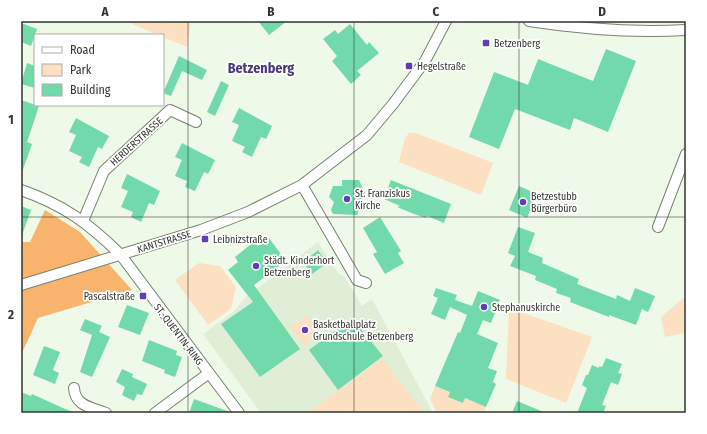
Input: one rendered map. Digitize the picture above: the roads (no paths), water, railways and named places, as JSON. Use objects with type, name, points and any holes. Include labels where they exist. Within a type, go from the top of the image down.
[{"type":"street","name":"KANTSTRASSE","points":[[21,285],[201,230],[248,212],[302,185],[367,135],[393,104],[421,66],[446,21]]},
{"type":"street","points":[[529,21],[611,30],[654,32],[686,30]]},
{"type":"street","name":"HERDERSTRASSE","points":[[83,221],[104,171],[170,110],[196,122]]},
{"type":"street","points":[[658,227],[686,154]]},
{"type":"street","points":[[302,185],[357,280],[366,283]]},
{"type":"street","points":[[21,190],[53,203],[83,221],[101,235],[120,254]]},
{"type":"street","name":"ST.-QUENTIN-RING","points":[[120,254],[238,413]]},
{"type":"street","points":[[155,413],[209,373]]},
{"type":"street","points":[[74,388],[75,396],[78,402],[106,413]]},
{"type":"place","name":"Betzenberg","points":[[486,43]]},
{"type":"place","name":"Hegelstraße","points":[[409,66]]},
{"type":"place","name":"St. Franziskus Kirche","points":[[347,199]]},
{"type":"place","name":"Betzestubb Bürgerbüro","points":[[523,202]]},
{"type":"place","name":"Leibnizstraße","points":[[205,239]]},
{"type":"place","name":"Städt. Kinderhort Betzenberg","points":[[256,266]]},
{"type":"place","name":"Pascalstraße","points":[[143,296]]},
{"type":"place","name":"Stephanuskirche","points":[[484,307]]},
{"type":"place","name":"Basketballplatz Grundschule Betzenberg","points":[[305,330]]},
{"type":"district","name":"Betzenberg","points":[[261,68]]}]
